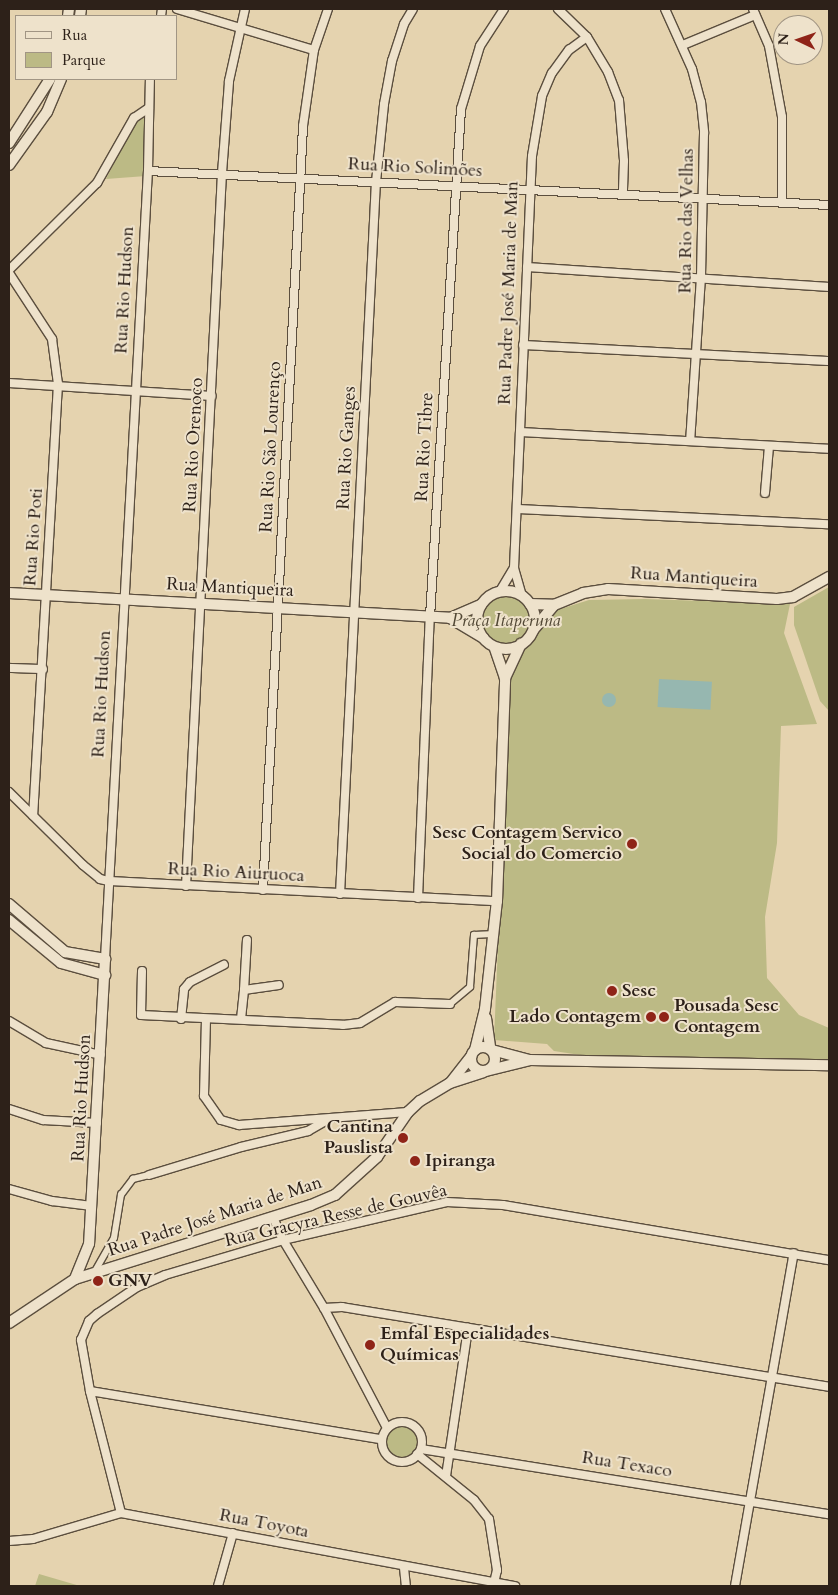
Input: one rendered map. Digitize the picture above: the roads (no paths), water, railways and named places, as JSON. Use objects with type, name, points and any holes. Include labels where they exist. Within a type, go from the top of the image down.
[{"type":"street","points":[[177,9],[239,25],[314,50]]},
{"type":"street","name":"Rua Rio Orenoco","points":[[186,886],[222,173],[229,81],[239,25],[245,9]]},
{"type":"street","name":"Rua Rio São Lourenço","points":[[263,890],[277,606],[307,86],[314,50],[328,9]]},
{"type":"street","name":"Rua Rio Ganges","points":[[340,894],[376,182],[384,104],[392,61],[404,24],[413,9]]},
{"type":"street","name":"Rua Rio Tibre","points":[[418,898],[430,617],[461,109],[468,77],[480,46],[504,9]]},
{"type":"street","points":[[558,9],[587,37],[608,72],[619,100],[624,161],[623,195]]},
{"type":"street","name":"Rua Rio das Velhas","points":[[665,9],[683,45],[701,102],[704,198],[697,353],[690,441]]},
{"type":"street","points":[[683,45],[754,12],[769,46],[782,117],[782,201]]},
{"type":"street","name":"Rua Padre José Maria de Man","points":[[522,596],[514,568],[534,132],[542,96],[552,73],[569,50],[587,37]]},
{"type":"street","points":[[9,143],[49,80]]},
{"type":"street","points":[[9,165],[47,112],[61,80]]},
{"type":"street","name":"Rua Rio Hudson","points":[[75,1279],[89,1244],[92,1206],[123,598],[148,171],[150,80]]},
{"type":"street","points":[[9,272],[96,182],[134,118],[149,108]]},
{"type":"street","name":"Rua Rio Solimões","points":[[148,171],[222,173],[623,195],[782,201],[829,205]]},
{"type":"street","points":[[527,267],[701,277],[829,287]]},
{"type":"street","name":"Rua Rio Poti","points":[[9,272],[52,340],[58,384],[45,595],[43,669],[33,815]]},
{"type":"street","points":[[523,345],[829,361]]},
{"type":"street","points":[[9,384],[58,384],[212,396]]},
{"type":"street","points":[[520,432],[829,449]]},
{"type":"street","points":[[765,493],[769,446]]},
{"type":"street","points":[[517,510],[829,524]]},
{"type":"street","name":"Rua Padre José Maria de Man","points":[[500,591],[514,568]]},
{"type":"street","name":"Rua Mantiqueira","points":[[530,604],[554,605],[583,593],[608,589],[785,599],[829,577]]},
{"type":"street","points":[[485,1071],[473,1067],[473,1053],[485,1009],[495,934],[505,678],[495,648],[483,638],[478,625],[481,605],[500,591],[509,590],[522,596],[530,604],[536,619],[534,629],[521,644],[505,678]]},
{"type":"street","name":"Rua Mantiqueira","points":[[9,593],[277,606],[450,618],[481,605]]},
{"type":"street","name":"Rua Mantiqueira","points":[[534,629],[554,605]]},
{"type":"street","name":"Rua Mantiqueira","points":[[450,618],[483,638]]},
{"type":"street","points":[[495,648],[521,644]]},
{"type":"street","points":[[9,668],[43,669]]},
{"type":"street","name":"Rua Rio Aiuruoca","points":[[9,792],[83,865],[100,879],[186,886],[497,901]]},
{"type":"street","points":[[9,904],[65,952],[105,959]]},
{"type":"street","points":[[9,920],[61,963],[105,975]]},
{"type":"street","points":[[142,971],[141,1015],[180,1019],[343,1025],[360,1023],[395,1002],[450,1004],[470,987],[474,935],[495,934]]},
{"type":"street","points":[[241,1020],[247,940]]},
{"type":"street","points":[[180,1019],[184,989],[190,982],[224,965]]},
{"type":"street","points":[[244,990],[280,985]]},
{"type":"street","points":[[485,1009],[495,1063],[485,1071]]},
{"type":"street","points":[[206,1019],[204,1096],[221,1120],[239,1125],[327,1120],[408,1112]]},
{"type":"street","points":[[9,1021],[46,1043],[101,1055]]},
{"type":"street","points":[[450,1083],[473,1053],[491,1049],[530,1060]]},
{"type":"street","points":[[450,1083],[485,1071],[530,1060],[829,1065]]},
{"type":"street","name":"Rua Padre José Maria de Man","points":[[9,1322],[75,1279],[311,1205],[346,1188],[377,1157],[408,1112],[433,1092],[450,1083]]},
{"type":"street","points":[[9,1109],[44,1120],[97,1123]]},
{"type":"street","points":[[93,1273],[114,1238],[121,1195],[133,1179],[242,1147],[308,1131],[327,1120]]},
{"type":"street","points":[[9,1189],[52,1201],[92,1206]]},
{"type":"street","name":"Rua Gracyra Resse de Gouvêa","points":[[121,1513],[90,1391],[81,1340],[89,1321],[97,1314],[138,1287],[165,1274],[283,1240],[447,1202],[503,1205],[829,1260]]},
{"type":"street","points":[[274,1217],[283,1240],[324,1308],[387,1428]]},
{"type":"street","points":[[736,1586],[794,1253]]},
{"type":"street","points":[[324,1308],[342,1307],[829,1387]]},
{"type":"street","points":[[446,1476],[452,1453],[468,1328]]},
{"type":"street","points":[[90,1391],[381,1439]]},
{"type":"street","points":[[397,1421],[410,1423],[421,1436],[419,1452],[406,1462],[394,1460],[384,1452],[381,1439],[387,1428],[397,1421]]},
{"type":"street","points":[[419,1452],[474,1500],[489,1519],[497,1570],[494,1583]]},
{"type":"street","name":"Rua Texaco","points":[[419,1452],[452,1453],[829,1514]]},
{"type":"street","name":"Rua Toyota","points":[[9,1541],[33,1539],[121,1513],[233,1533],[404,1568],[515,1586]]},
{"type":"street","points":[[218,1586],[233,1533]]},
{"type":"street","points":[[404,1568],[406,1586]]},
{"type":"water","points":[[659,679],[712,682],[710,710],[658,707]]},
{"type":"water","points":[[606,693],[612,693],[616,700],[612,707],[606,707],[602,703],[602,697]]},
{"type":"place","name":"Sesc Contagem Servico Social do Comercio","points":[[632,844]]},
{"type":"place","name":"Sesc","points":[[612,991]]},
{"type":"place","name":"Lado Contagem","points":[[651,1017]]},
{"type":"place","name":"Pousada Sesc Contagem","points":[[664,1017]]},
{"type":"place","name":"Cantina Pauslista","points":[[403,1138]]},
{"type":"place","name":"Ipiranga","points":[[415,1161]]},
{"type":"place","name":"GNV","points":[[98,1281]]},
{"type":"place","name":"Emfal Especialidades Químicas","points":[[370,1345]]},
{"type":"park label","name":"Praça Itaperuna","points":[[506,621]]}]
